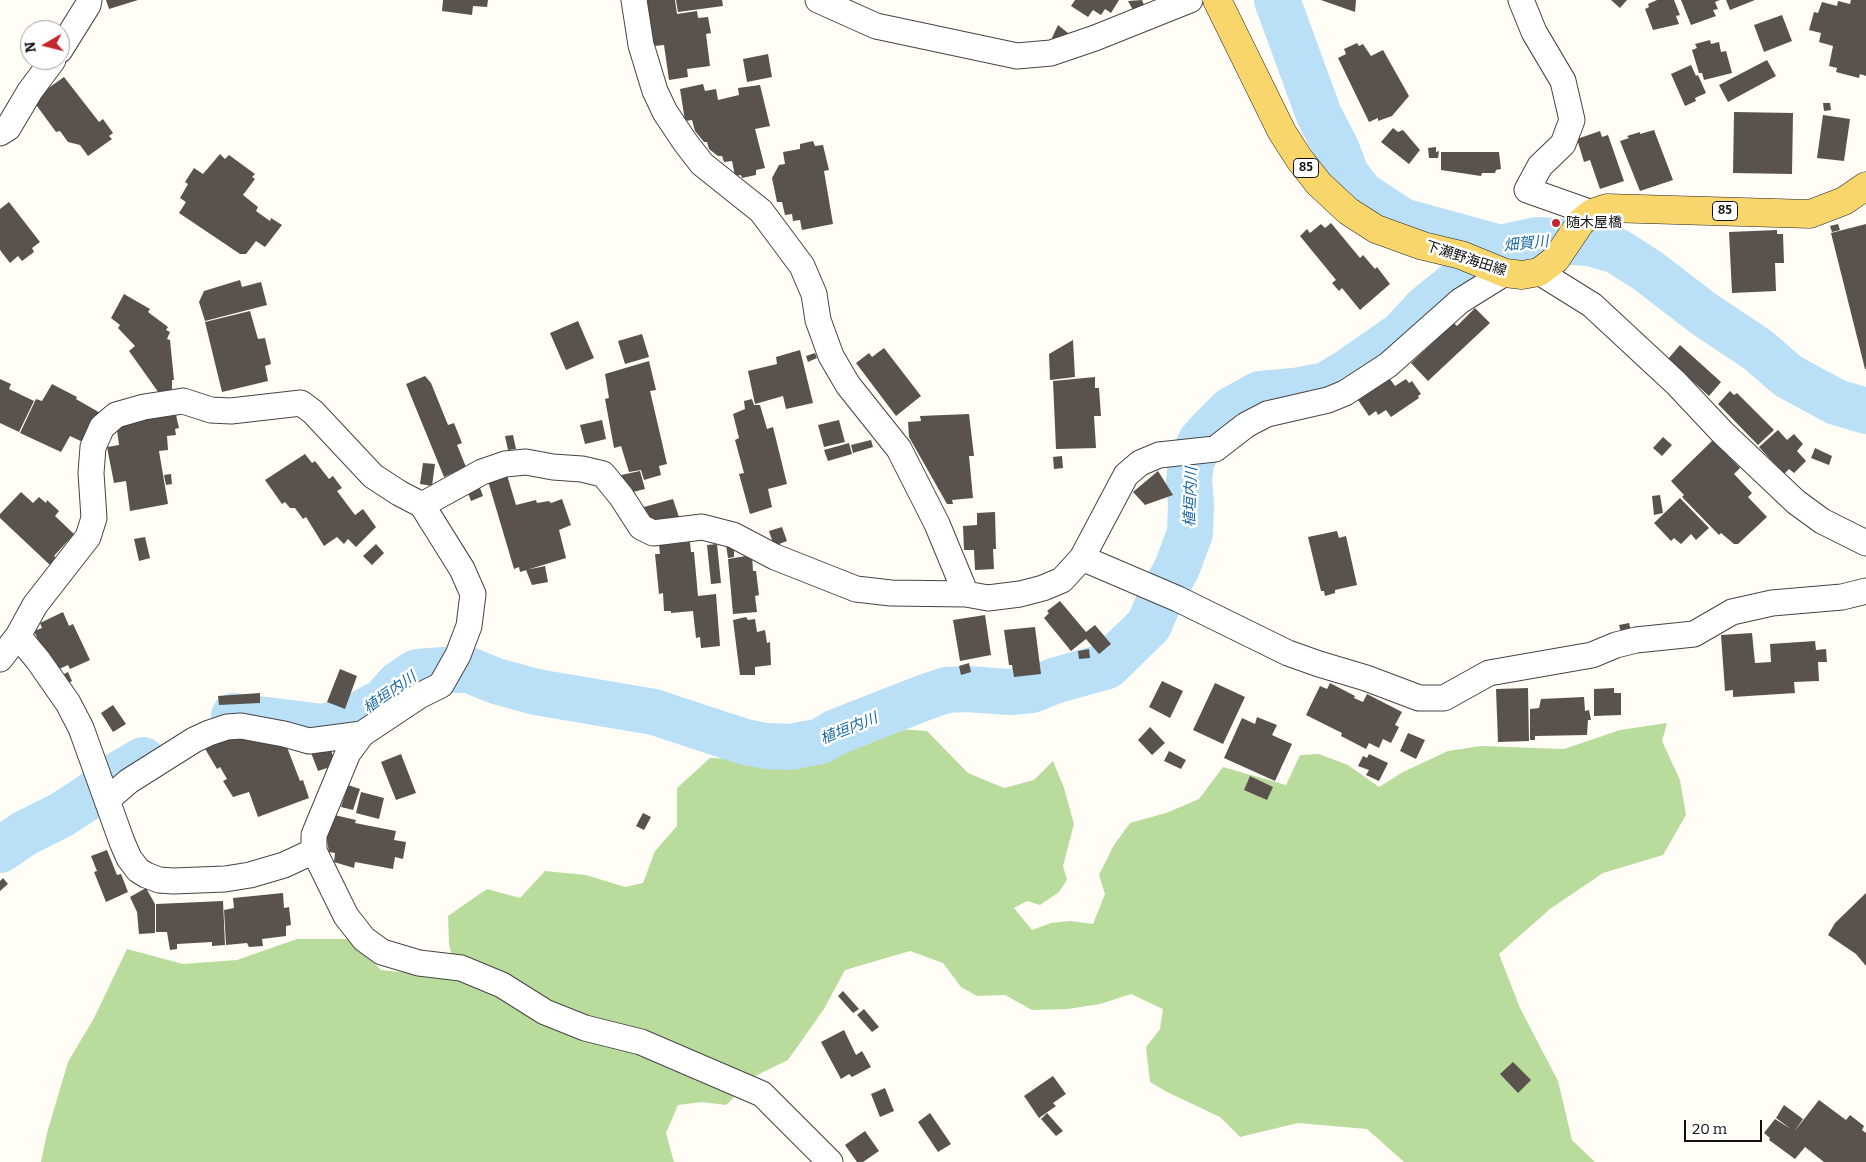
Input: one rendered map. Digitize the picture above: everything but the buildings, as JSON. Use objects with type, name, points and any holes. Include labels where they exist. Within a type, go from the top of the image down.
[{"type":"main road","name":"下瀬野海田線","points":[[1217,0],[1282,132],[1300,160],[1319,184],[1348,211],[1376,229],[1522,276],[1548,265]]},
{"type":"main road","name":"85","points":[[1587,218],[1607,208],[1810,214],[1844,201],[1866,186]]},
{"type":"main road","points":[[1548,265],[1587,218]]},
{"type":"street","points":[[70,34],[88,5],[89,0]]},
{"type":"street","points":[[634,0],[641,45],[655,91],[665,112],[702,164],[760,211],[802,266],[814,294],[818,320],[831,356],[848,385],[899,449],[937,524],[966,594]]},
{"type":"street","points":[[818,0],[876,26],[1017,56],[1051,54],[1190,0]]},
{"type":"street","points":[[1521,0],[1534,32],[1563,81],[1572,120],[1563,144],[1540,166],[1527,190],[1587,218]]},
{"type":"street","points":[[0,133],[8,128],[30,91],[46,70]]},
{"type":"street","points":[[1548,265],[1676,383],[1723,433],[1796,502],[1822,521],[1866,543]]},
{"type":"street","points":[[422,505],[482,472],[504,464],[526,462],[553,467],[582,469],[603,474],[621,496],[641,527],[653,533],[702,527],[733,535],[775,557],[856,589],[891,593],[966,594],[988,598],[1020,594],[1044,588],[1062,580],[1082,558],[1126,475],[1140,463],[1160,455],[1214,449],[1246,425],[1267,414],[1328,400],[1345,393],[1388,365],[1460,301],[1487,266]]},
{"type":"street","points":[[0,659],[18,636],[35,605],[88,537],[94,518],[91,473],[93,447],[102,427],[116,415],[144,407],[182,401],[210,410],[231,411],[301,403],[313,412],[373,476],[422,505],[462,569],[473,594],[469,626],[458,655],[442,685],[420,696],[362,734],[348,753],[329,796],[314,835],[314,851],[346,916],[364,939],[382,952],[419,963],[461,968],[502,985],[545,1012],[585,1028],[641,1042],[762,1094],[830,1162]]},
{"type":"street","points":[[1082,558],[1178,599],[1288,652],[1419,698],[1444,698],[1489,673],[1592,655],[1616,645],[1636,640],[1694,634],[1732,612],[1772,603],[1842,597],[1866,591]]},
{"type":"street","points":[[18,636],[68,703],[77,719],[114,824],[129,858],[138,870],[146,876],[159,880],[200,881],[250,875],[284,865],[314,851]]},
{"type":"street","points":[[107,800],[129,781],[194,740],[209,732],[228,727],[240,726],[284,734],[309,741],[362,734]]},
{"type":"green space","points":[[1667,723],[1662,741],[1680,780],[1686,815],[1663,855],[1603,873],[1550,909],[1499,954],[1520,1008],[1558,1081],[1572,1140],[1595,1162],[1404,1162],[1367,1129],[1298,1123],[1240,1137],[1220,1117],[1150,1082],[1146,1047],[1160,1029],[1163,1009],[1131,994],[1100,1004],[1068,1009],[1032,1010],[1005,995],[977,996],[961,987],[943,963],[910,951],[845,970],[824,1009],[788,1060],[757,1075],[726,1105],[702,1102],[678,1105],[666,1133],[674,1162],[41,1162],[47,1133],[68,1062],[94,1018],[127,949],[183,964],[237,960],[297,939],[350,939],[381,970],[437,976],[457,976],[449,944],[448,916],[487,889],[520,898],[545,871],[586,875],[625,887],[643,883],[655,851],[677,826],[677,788],[710,758],[759,760],[788,769],[815,764],[898,729],[927,731],[968,773],[1004,788],[1034,780],[1053,761],[1064,788],[1074,824],[1063,866],[1067,880],[1059,892],[1040,905],[1027,901],[1014,908],[1032,930],[1051,923],[1070,921],[1093,924],[1105,894],[1099,875],[1114,845],[1130,823],[1166,813],[1199,799],[1223,767],[1286,785],[1300,755],[1319,754],[1348,765],[1379,787],[1403,772],[1448,751],[1481,746],[1564,749],[1620,730]]},
{"type":"waterway","name":"畑賀川","points":[[1277,0],[1319,115],[1337,150],[1346,174],[1361,194],[1402,221],[1500,248],[1537,240],[1589,243],[1617,251],[1648,271],[1704,314],[1758,350],[1788,376],[1836,402],[1866,411]]},
{"type":"waterway","name":"植垣内川","points":[[234,716],[323,727],[351,719],[384,701],[399,684],[417,672],[469,670],[496,681],[536,692],[654,712],[745,742],[766,746],[790,747],[821,741],[836,732],[946,690],[967,689],[1010,692],[1032,690],[1054,681],[1107,666],[1149,625],[1160,599],[1177,568],[1190,533],[1191,504],[1189,481],[1191,462],[1201,441],[1209,432],[1231,410],[1260,394],[1294,391],[1326,385],[1346,373],[1402,334],[1426,308],[1500,248]]},
{"type":"waterway","name":"植垣内川","points":[[0,850],[25,833],[61,815],[92,795],[119,774],[143,760]]},
{"type":"place","name":"随木屋橋","points":[[1556,223]]}]
